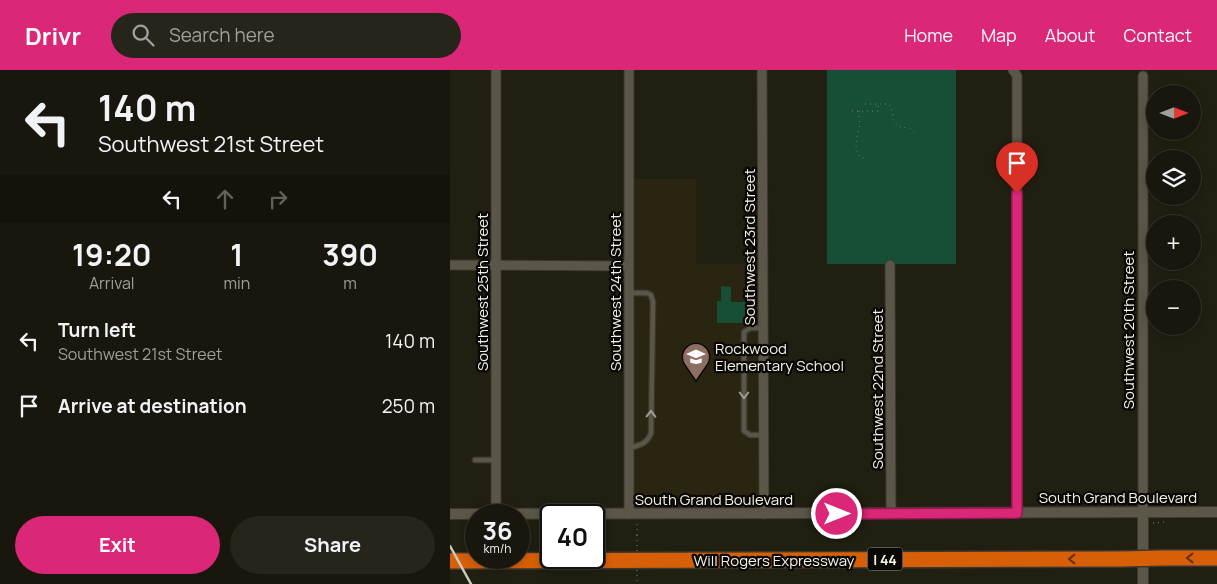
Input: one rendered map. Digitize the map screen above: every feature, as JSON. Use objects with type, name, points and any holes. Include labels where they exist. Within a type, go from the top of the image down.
[{"type":"highway","name":"Will Rogers Expressway","points":[[450,561],[1217,558]]},
{"type":"street","name":"Southwest 25th Street","points":[[496,70],[496,504]]},
{"type":"street","name":"Southwest 24th Street","points":[[629,70],[629,514]]},
{"type":"street","name":"Southwest 23rd Street","points":[[762,70],[764,514]]},
{"type":"street","points":[[1013,70],[1017,76],[1017,513]]},
{"type":"street","name":"Southwest 20th Street","points":[[1143,76],[1143,584]]},
{"type":"street","points":[[450,265],[628,266]]},
{"type":"street","name":"Southwest 22nd Street","points":[[890,265],[891,513]]},
{"type":"street","name":"South Grand Boulevard","points":[[530,514],[1217,512]]},
{"type":"street","name":"South Grand Boulevard","points":[[450,514],[465,514]]},
{"type":"lane","points":[[628,293],[647,293],[651,295],[652,302],[651,433],[648,440],[643,444],[628,448]]},
{"type":"lane","points":[[764,328],[750,328],[744,332],[743,347],[744,430],[750,434],[764,435]]},
{"type":"lane","points":[[475,460],[496,460]]},
{"type":"path","points":[[864,104],[889,104],[895,124],[898,127],[910,128],[917,136]]},
{"type":"path","points":[[852,111],[878,111],[878,104]]},
{"type":"path","points":[[859,111],[859,128],[855,140],[856,148],[860,157],[865,158]]},
{"type":"path","points":[[637,522],[637,584]]},
{"type":"shaded area","name":"Rockwood Elementary School","points":[[635,179],[696,179],[696,264],[758,264],[760,497],[749,508],[642,507],[633,498]]},
{"type":"green space","points":[[827,70],[956,70],[956,264],[827,264]]},
{"type":"green space","points":[[721,286],[731,287],[731,302],[746,302],[745,323],[717,323],[717,301],[721,301]]},
{"type":"railway","points":[[450,546],[471,584]]},
{"type":"place","name":"Rockwood Elementary School","points":[[696,381]]},
{"type":"route","points":[[837,514],[1017,513],[1017,193]]}]
